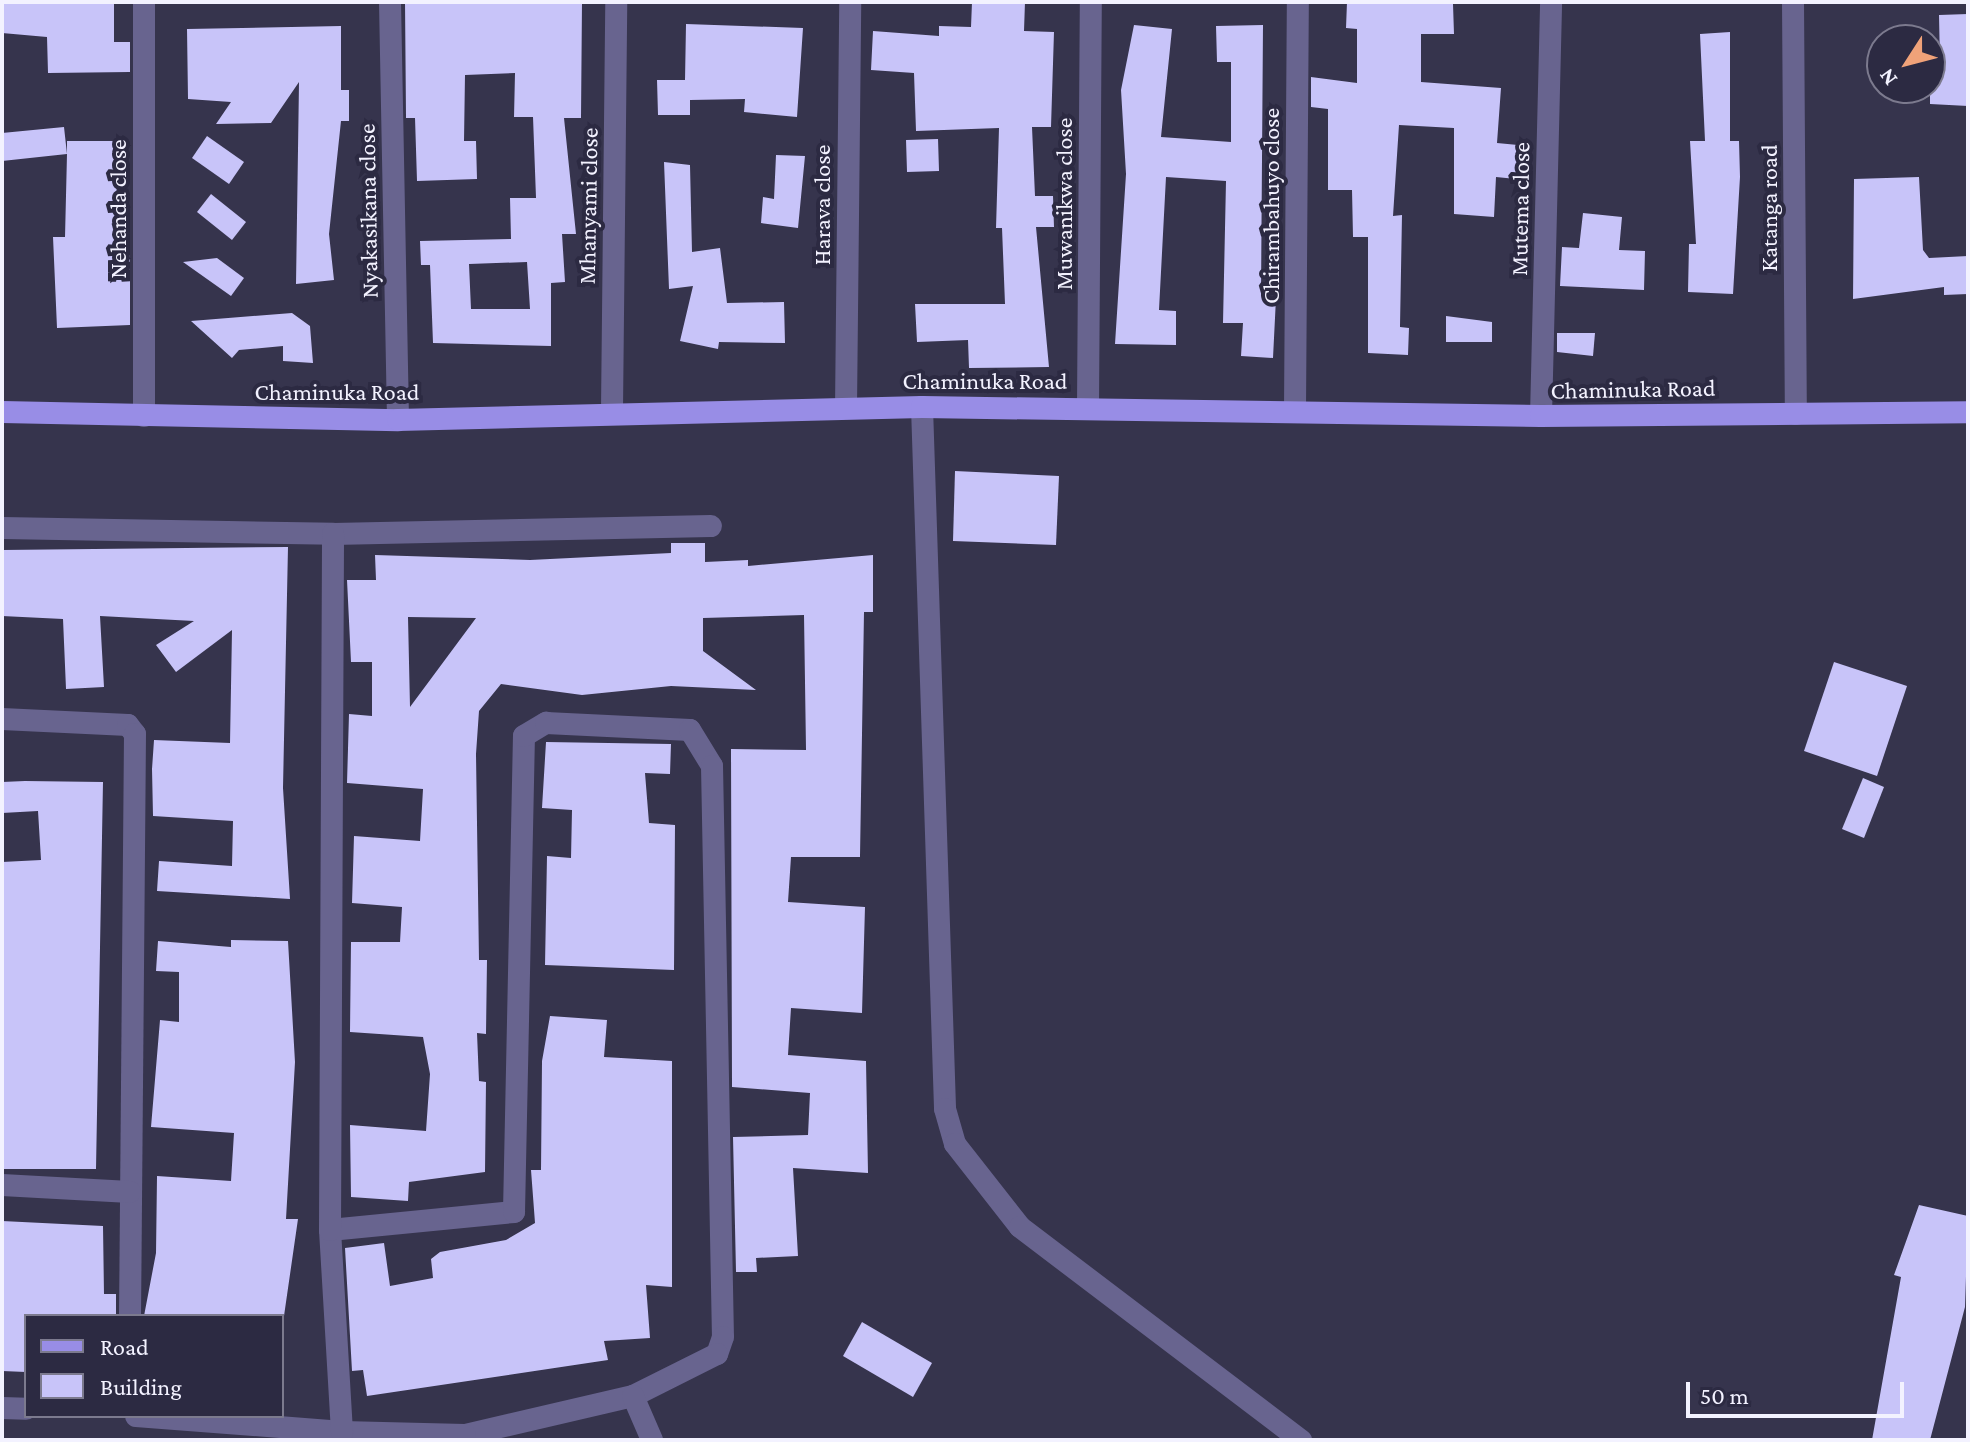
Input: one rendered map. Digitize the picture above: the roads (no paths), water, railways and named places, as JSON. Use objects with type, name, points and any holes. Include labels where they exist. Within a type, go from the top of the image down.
[{"type":"main road","name":"Chaminuka Road","points":[[2,412],[398,420],[612,410],[922,407],[1295,410],[1541,416],[1968,412]]},
{"type":"street","name":"Nehanda close","points":[[144,2],[144,416]]},
{"type":"street","name":"Nyakasikana close","points":[[390,2],[398,420]]},
{"type":"street","name":"Mhanyami close","points":[[612,410],[616,2]]},
{"type":"street","name":"Harava close","points":[[846,408],[850,2]]},
{"type":"street","name":"Muwanikwa close","points":[[1088,407],[1091,2]]},
{"type":"street","name":"Chirambahuyo close","points":[[1295,410],[1298,2]]},
{"type":"street","name":"Mutema close","points":[[1541,416],[1551,2]]},
{"type":"street","name":"Katanga road","points":[[1793,2],[1796,414]]},
{"type":"street","points":[[922,407],[945,1109],[955,1144],[1020,1227],[1301,1440]]},
{"type":"street","points":[[2,528],[333,534],[711,526]]},
{"type":"street","points":[[333,534],[330,1230],[342,1432]]},
{"type":"street","points":[[2,719],[128,725],[135,734],[130,1314]]},
{"type":"street","points":[[162,1418],[465,1438],[633,1396],[707,1364],[723,1337],[712,766],[700,737],[681,724],[546,723],[524,736],[514,1212],[330,1230]]},
{"type":"street","points":[[2,1185],[130,1192]]},
{"type":"street","points":[[633,1396],[652,1440]]},
{"type":"street","points":[[2,1408],[24,1409]]}]
